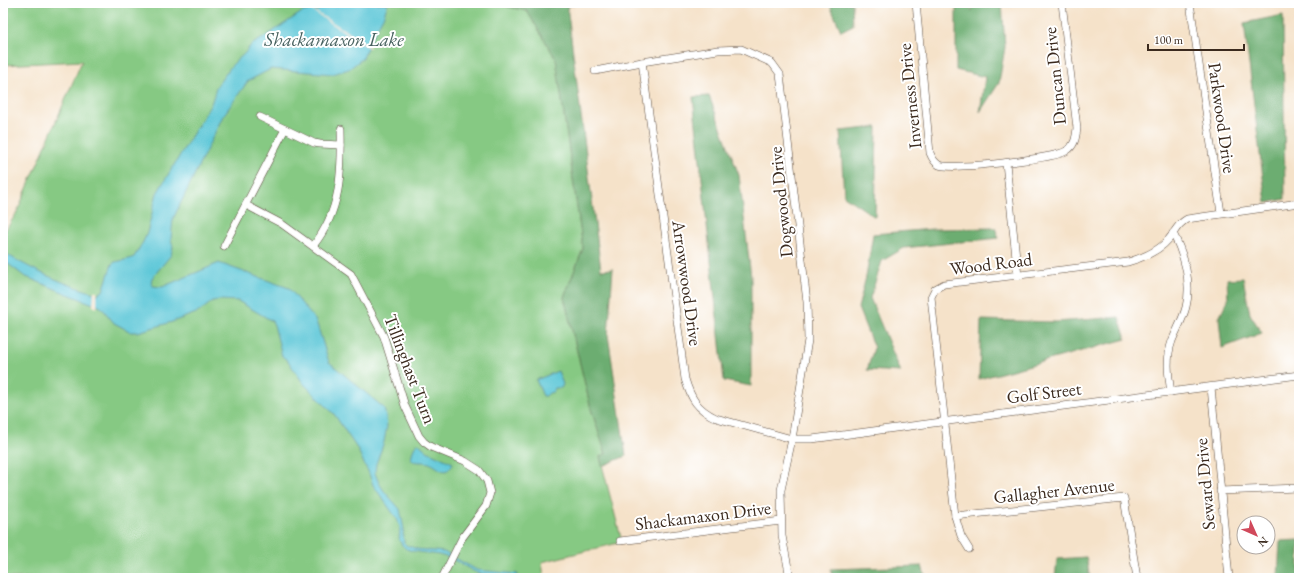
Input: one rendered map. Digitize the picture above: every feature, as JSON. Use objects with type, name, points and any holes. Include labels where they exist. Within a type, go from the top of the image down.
[{"type":"street","name":"Inverness Drive","points":[[916,3],[929,143],[933,159],[937,164],[953,166],[1006,163]]},
{"type":"street","name":"Duncan Drive","points":[[1006,163],[1061,154],[1072,147],[1075,141],[1077,128],[1062,3]]},
{"type":"street","name":"Parkwood Drive","points":[[1190,3],[1221,214]]},
{"type":"street","name":"Dogwood Drive","points":[[595,71],[722,49],[741,49],[772,63],[780,74],[808,321],[807,347],[792,438],[781,490],[781,521]]},
{"type":"street","name":"Arrowwood Drive","points":[[642,62],[685,379],[689,390],[698,407],[716,418],[792,438]]},
{"type":"street","points":[[260,116],[314,143],[341,145]]},
{"type":"street","points":[[224,246],[285,129]]},
{"type":"street","points":[[313,246],[326,227],[335,205],[341,158],[341,129]]},
{"type":"street","points":[[1006,163],[1018,276]]},
{"type":"street","name":"Wood Road","points":[[969,549],[961,536],[955,516],[931,297],[935,289],[944,284],[1128,262],[1146,256],[1164,244],[1181,222],[1187,218],[1299,203]]},
{"type":"street","name":"Tillinghast Turn","points":[[246,205],[282,224],[349,271],[384,337],[405,406],[419,436],[424,442],[431,446],[465,461],[479,470],[487,481],[490,493],[486,506],[462,538],[444,575],[437,578]]},
{"type":"street","points":[[1171,392],[1168,373],[1169,351],[1184,316],[1188,292],[1184,262],[1173,233]]},
{"type":"street","name":"Golf Street","points":[[792,438],[812,439],[1299,376]]},
{"type":"street","name":"Seward Drive","points":[[1211,387],[1229,578]]},
{"type":"street","points":[[1220,491],[1299,488]]},
{"type":"street","name":"Gallagher Avenue","points":[[955,516],[1124,498],[1137,578]]},
{"type":"street","name":"Shackamaxon Drive","points":[[620,541],[781,521],[782,536],[790,578]]},
{"type":"green space","points":[[3,3],[491,3],[527,11],[556,58],[583,249],[564,297],[591,409],[606,455],[600,457],[622,542],[542,562],[544,578],[3,578],[3,234],[16,214],[82,61],[3,65]]},
{"type":"green space","points":[[491,3],[584,3],[567,6],[601,270],[613,269],[608,335],[626,456],[602,466],[600,456],[606,454],[591,409],[564,297],[583,249],[556,59],[527,11]]},
{"type":"green space","points":[[829,3],[852,3],[853,25],[841,31]]},
{"type":"green space","points":[[956,3],[967,3],[972,11],[973,3],[1002,3],[1005,47],[999,83],[980,112],[985,77],[956,70]]},
{"type":"green space","points":[[1283,15],[1285,199],[1266,203],[1244,23]]},
{"type":"green space","points":[[709,96],[739,175],[751,277],[751,386],[724,381],[693,97]]},
{"type":"green space","points":[[877,127],[875,217],[844,196],[840,131]]},
{"type":"green space","points":[[995,228],[999,238],[904,248],[882,261],[870,298],[901,372],[867,370],[874,348],[858,308],[866,277],[873,234],[933,229]]},
{"type":"green space","points":[[1243,278],[1250,314],[1262,333],[1222,348],[1219,318],[1228,300],[1227,279]]},
{"type":"green space","points":[[1119,317],[1126,339],[979,379],[981,320],[1056,322]]},
{"type":"green space","points":[[1299,540],[1299,577],[1278,578],[1280,541]]},
{"type":"green space","points":[[1086,557],[1090,578],[1055,578],[1057,559]]},
{"type":"green space","points":[[922,566],[926,578],[833,578],[831,569]]},
{"type":"water","name":"Shackamaxon Lake","points":[[330,3],[388,3],[384,15],[363,58],[349,69],[333,74],[271,69],[248,81],[223,116],[173,219],[171,239],[173,247],[171,255],[152,278],[151,283],[153,286],[162,287],[219,263],[289,288],[316,321],[329,362],[384,408],[387,426],[384,442],[376,464],[375,473],[384,491],[400,509],[404,529],[404,543],[417,549],[444,552],[477,570],[518,574],[517,578],[477,573],[450,558],[413,551],[406,549],[402,545],[399,540],[400,527],[397,519],[373,485],[358,450],[334,414],[303,383],[288,361],[282,356],[272,321],[238,301],[219,300],[213,301],[199,312],[172,322],[138,332],[131,332],[114,323],[101,307],[24,276],[3,260],[3,252],[25,265],[61,282],[98,294],[103,291],[112,264],[134,257],[143,242],[147,233],[157,193],[211,104],[216,87],[232,65],[251,45],[302,12],[310,10],[317,11]]},
{"type":"water","points":[[558,371],[563,384],[562,387],[555,388],[553,392],[543,396],[536,380]]},
{"type":"water","points":[[418,443],[427,451],[453,463],[450,468],[445,471],[429,463],[413,461],[411,458],[412,454]]},
{"type":"pier","points":[[311,10],[370,46],[369,48]]},
{"type":"pier","points":[[94,291],[97,291],[97,308],[93,306]]}]
